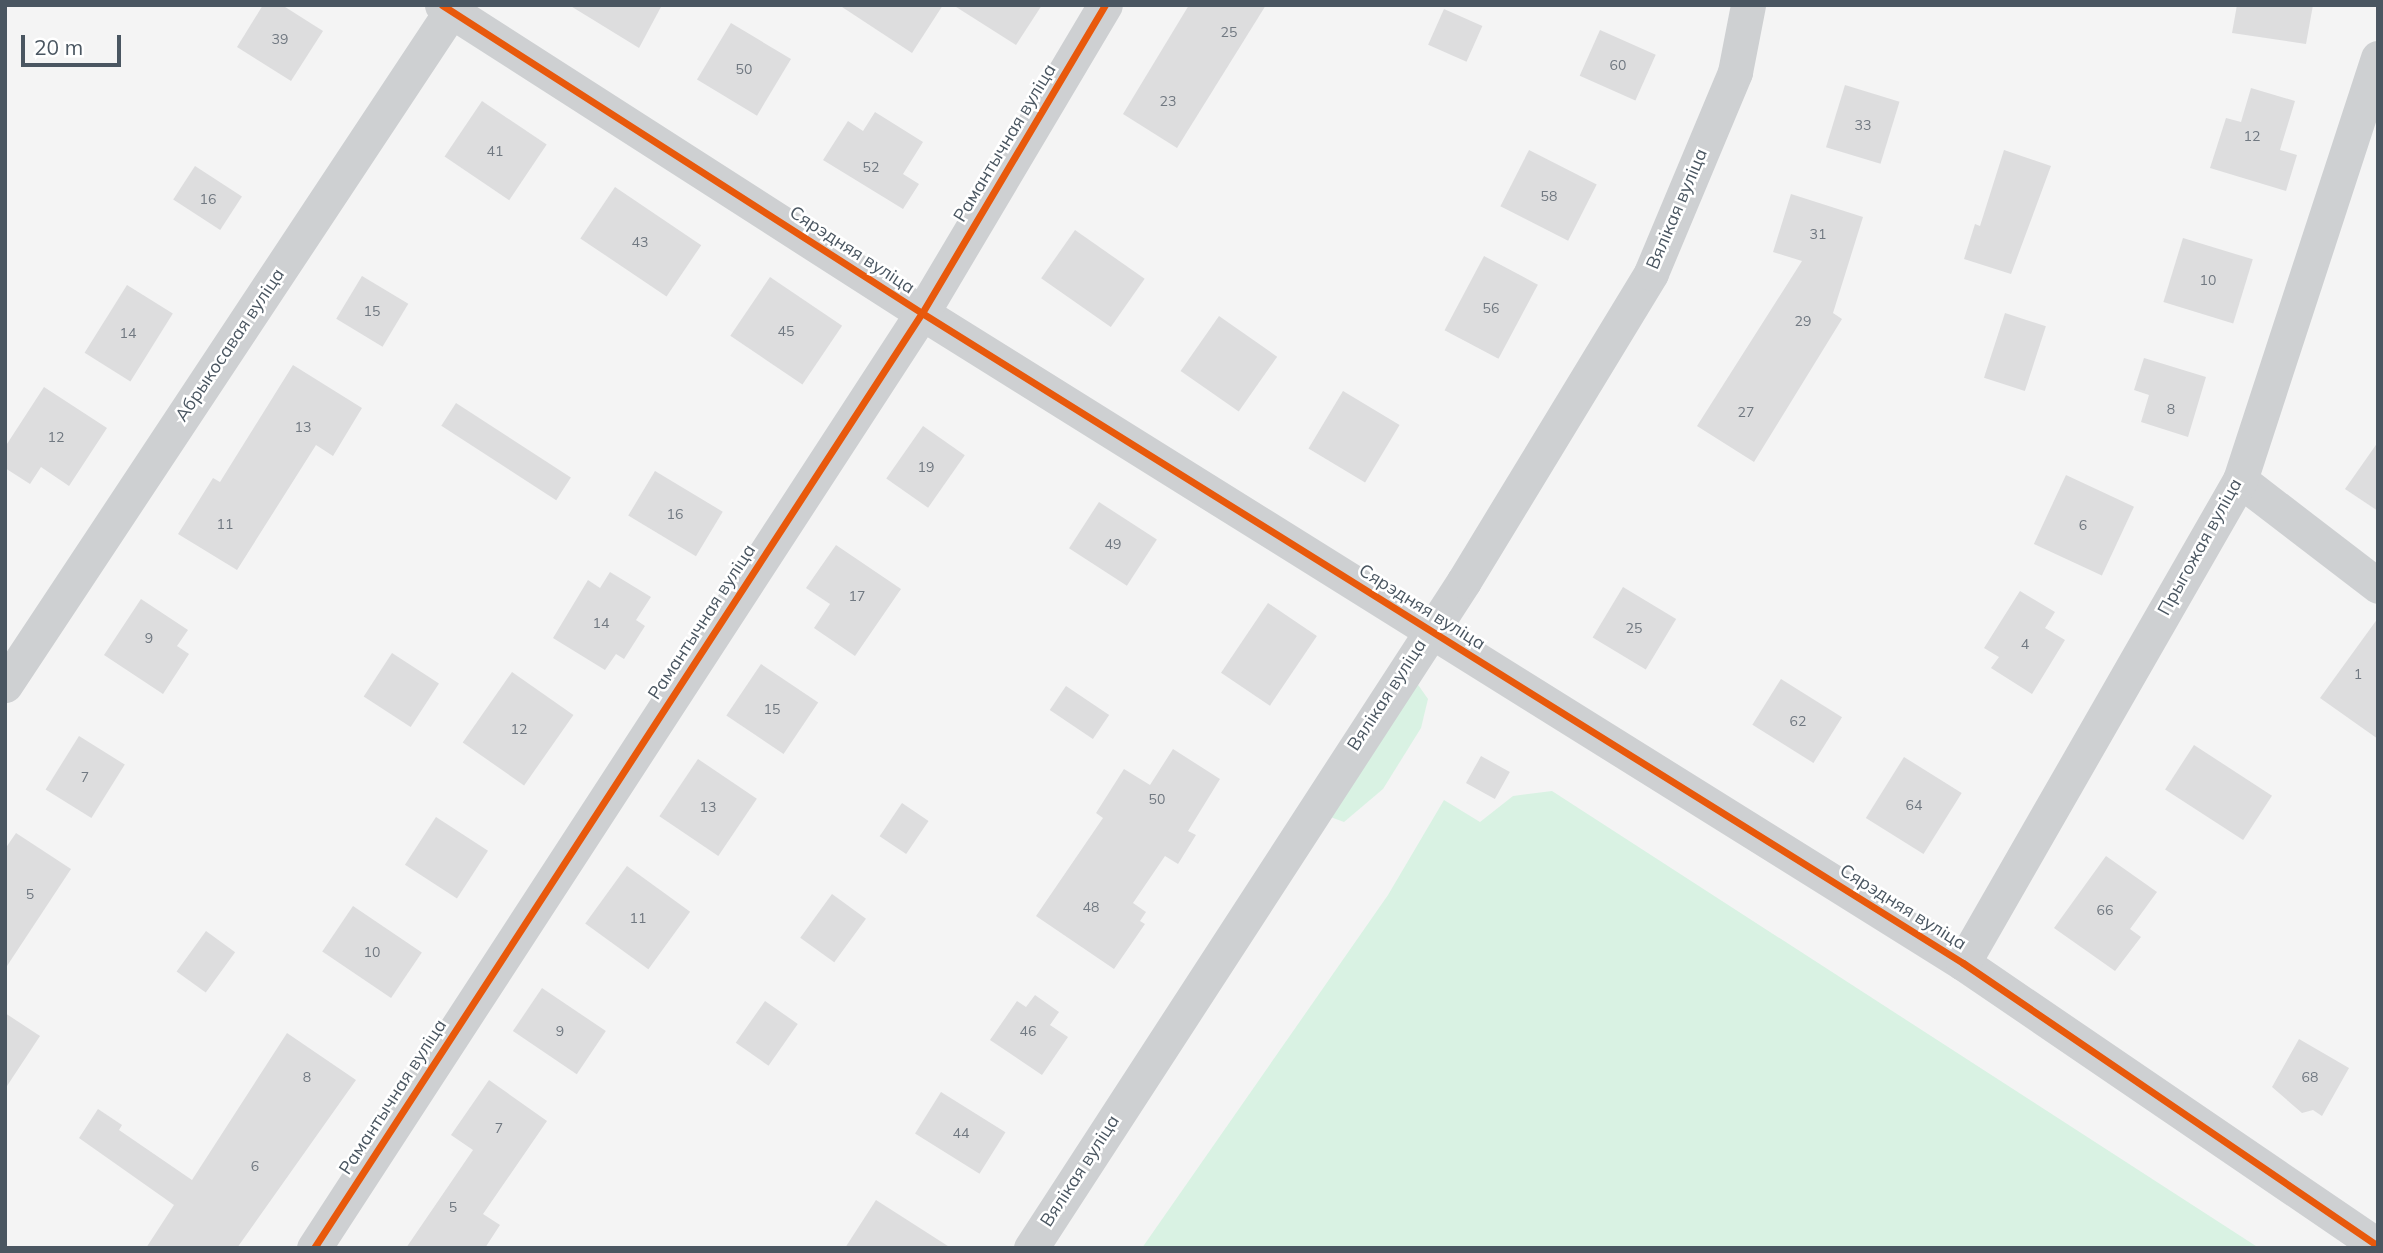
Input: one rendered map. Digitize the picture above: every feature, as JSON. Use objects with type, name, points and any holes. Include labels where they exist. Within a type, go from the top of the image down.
[{"type":"street","name":"Рамантычная вуліца","points":[[314,1248],[922,313],[1105,5]]},
{"type":"street","name":"Вялікая вуліца","points":[[1031,1248],[1429,630],[1464,582],[1651,273],[1735,72],[1748,5]]},
{"type":"street","name":"Сярэдняя вуліца","points":[[449,7],[922,313],[1963,963],[2378,1246]]},
{"type":"street","name":"Абрыкосавая вуліца","points":[[5,685],[449,7]]},
{"type":"street","name":"Прыгожая вуліца","points":[[1963,963],[2240,480],[2378,58]]},
{"type":"street","points":[[2240,480],[2378,586]]},
{"type":"green space","points":[[1414,679],[1428,699],[1421,728],[1383,789],[1344,822],[1317,812]]},
{"type":"green space","points":[[1552,791],[2259,1248],[1142,1248],[1388,895],[1444,800],[1480,822],[1513,796]]},
{"type":"building","points":[[263,5],[282,5],[323,31],[291,81],[237,47]]},
{"type":"building","points":[[569,5],[662,5],[639,48]]},
{"type":"building","points":[[839,5],[943,5],[912,53]]},
{"type":"building","points":[[953,5],[1042,5],[1016,45]]},
{"type":"building","points":[[1189,5],[1266,5],[1177,148],[1123,114]]},
{"type":"building","points":[[2237,5],[2313,5],[2306,44],[2232,33]]},
{"type":"building","points":[[1444,9],[1482,26],[1467,62],[1428,45]]},
{"type":"building","points":[[731,23],[791,59],[757,116],[697,80]]},
{"type":"building","points":[[1600,30],[1656,55],[1635,100],[1580,76]]},
{"type":"building","points":[[1845,85],[1900,102],[1881,164],[1826,147]]},
{"type":"building","points":[[2251,88],[2295,101],[2280,150],[2297,155],[2286,191],[2210,168],[2226,118],[2241,122]]},
{"type":"building","points":[[482,101],[547,145],[509,200],[445,157]]},
{"type":"building","points":[[875,112],[923,142],[903,174],[919,184],[903,209],[823,160],[848,121],[863,131]]},
{"type":"building","points":[[1529,150],[1597,185],[1568,241],[1500,206]]},
{"type":"building","points":[[2004,150],[2051,166],[2011,274],[1964,259],[1975,224],[1980,226]]},
{"type":"building","points":[[195,166],[242,196],[220,230],[173,200]]},
{"type":"building","points":[[615,187],[701,245],[667,297],[580,238]]},
{"type":"building","points":[[1791,194],[1863,217],[1833,313],[1842,319],[1754,462],[1697,426],[1802,261],[1773,252]]},
{"type":"building","points":[[1075,230],[1145,279],[1111,327],[1041,278]]},
{"type":"building","points":[[2183,238],[2253,259],[2233,323],[2163,302]]},
{"type":"building","points":[[1484,256],[1538,285],[1498,359],[1445,330]]},
{"type":"building","points":[[362,276],[408,304],[383,347],[336,319]]},
{"type":"building","points":[[770,277],[842,326],[802,385],[730,336]]},
{"type":"building","points":[[127,285],[173,314],[130,381],[85,353]]},
{"type":"building","points":[[2005,313],[2046,326],[2025,391],[1984,378]]},
{"type":"building","points":[[1219,316],[1277,357],[1239,412],[1181,371]]},
{"type":"building","points":[[2144,358],[2206,377],[2188,437],[2141,422],[2149,395],[2134,390]]},
{"type":"building","points":[[293,365],[362,408],[333,456],[316,445],[237,570],[178,534],[213,478],[220,482]]},
{"type":"building","points":[[44,387],[107,428],[69,486],[41,467],[30,484],[5,468],[5,447]]},
{"type":"building","points":[[1343,391],[1400,425],[1365,482],[1308,448]]},
{"type":"building","points":[[456,403],[571,478],[556,500],[441,426]]},
{"type":"building","points":[[923,426],[965,455],[928,508],[886,478]]},
{"type":"building","points":[[2378,442],[2378,511],[2345,489]]},
{"type":"building","points":[[655,471],[723,512],[696,556],[628,516]]},
{"type":"building","points":[[2066,475],[2134,507],[2102,576],[2034,544]]},
{"type":"building","points":[[1099,502],[1157,540],[1127,586],[1069,548]]},
{"type":"building","points":[[836,545],[901,589],[855,656],[814,628],[830,604],[806,588]]},
{"type":"building","points":[[610,572],[651,597],[636,620],[645,626],[624,659],[616,654],[605,670],[553,638],[588,580],[600,588]]},
{"type":"building","points":[[1623,587],[1676,619],[1646,670],[1593,638]]},
{"type":"building","points":[[2020,591],[2055,612],[2045,628],[2065,640],[2032,694],[1991,668],[1999,657],[1984,648]]},
{"type":"building","points":[[141,599],[188,630],[177,646],[189,654],[163,694],[104,655]]},
{"type":"building","points":[[1268,603],[1317,636],[1270,706],[1221,673]]},
{"type":"building","points":[[2378,618],[2378,739],[2320,698]]},
{"type":"building","points":[[392,653],[439,683],[411,727],[364,697]]},
{"type":"building","points":[[761,664],[818,703],[784,754],[726,715]]},
{"type":"building","points":[[512,672],[573,715],[524,785],[463,742]]},
{"type":"building","points":[[1781,679],[1842,717],[1813,763],[1752,725]]},
{"type":"building","points":[[1066,686],[1109,715],[1093,739],[1050,710]]},
{"type":"building","points":[[79,736],[125,765],[91,818],[46,789]]},
{"type":"building","points":[[2194,745],[2272,796],[2243,840],[2165,789]]},
{"type":"building","points":[[1173,749],[1220,779],[1188,831],[1196,835],[1178,864],[1165,856],[1133,903],[1146,912],[1140,921],[1145,924],[1114,969],[1036,916],[1103,818],[1096,813],[1124,769],[1150,785]]},
{"type":"building","points":[[1481,756],[1510,772],[1495,799],[1466,783]]},
{"type":"building","points":[[1904,757],[1962,793],[1924,854],[1866,818]]},
{"type":"building","points":[[698,759],[757,799],[718,856],[659,816]]},
{"type":"building","points":[[902,803],[929,821],[906,854],[880,836]]},
{"type":"building","points":[[436,817],[488,851],[457,899],[405,865]]},
{"type":"building","points":[[16,833],[71,869],[5,969],[5,849]]},
{"type":"building","points":[[2106,856],[2157,892],[2130,929],[2141,937],[2115,971],[2054,928]]},
{"type":"building","points":[[627,866],[690,912],[648,969],[585,923]]},
{"type":"building","points":[[832,894],[866,919],[834,962],[800,938]]},
{"type":"building","points":[[353,906],[422,952],[391,998],[322,952]]},
{"type":"building","points":[[206,931],[235,952],[206,993],[177,971]]},
{"type":"building","points":[[542,988],[606,1031],[577,1074],[513,1031]]},
{"type":"building","points":[[1035,995],[1059,1012],[1050,1025],[1068,1037],[1042,1075],[990,1040],[1017,1001],[1026,1007]]},
{"type":"building","points":[[765,1001],[798,1024],[769,1066],[736,1043]]},
{"type":"building","points":[[5,1013],[40,1036],[5,1089]]},
{"type":"building","points":[[287,1033],[356,1080],[237,1248],[146,1248],[174,1205],[79,1138],[98,1109],[122,1125],[119,1130],[192,1180]]},
{"type":"building","points":[[2299,1039],[2349,1068],[2322,1116],[2313,1110],[2302,1113],[2272,1087]]},
{"type":"building","points":[[489,1080],[547,1121],[483,1214],[500,1225],[485,1248],[406,1248],[473,1150],[451,1135]]},
{"type":"building","points":[[941,1092],[1005,1132],[979,1174],[915,1134]]},
{"type":"building","points":[[876,1200],[951,1248],[845,1248]]},
{"type":"cycle path","points":[[442,5],[922,313],[1963,963],[2378,1246]]},
{"type":"cycle path","points":[[314,1248],[922,313],[1105,5]]}]
